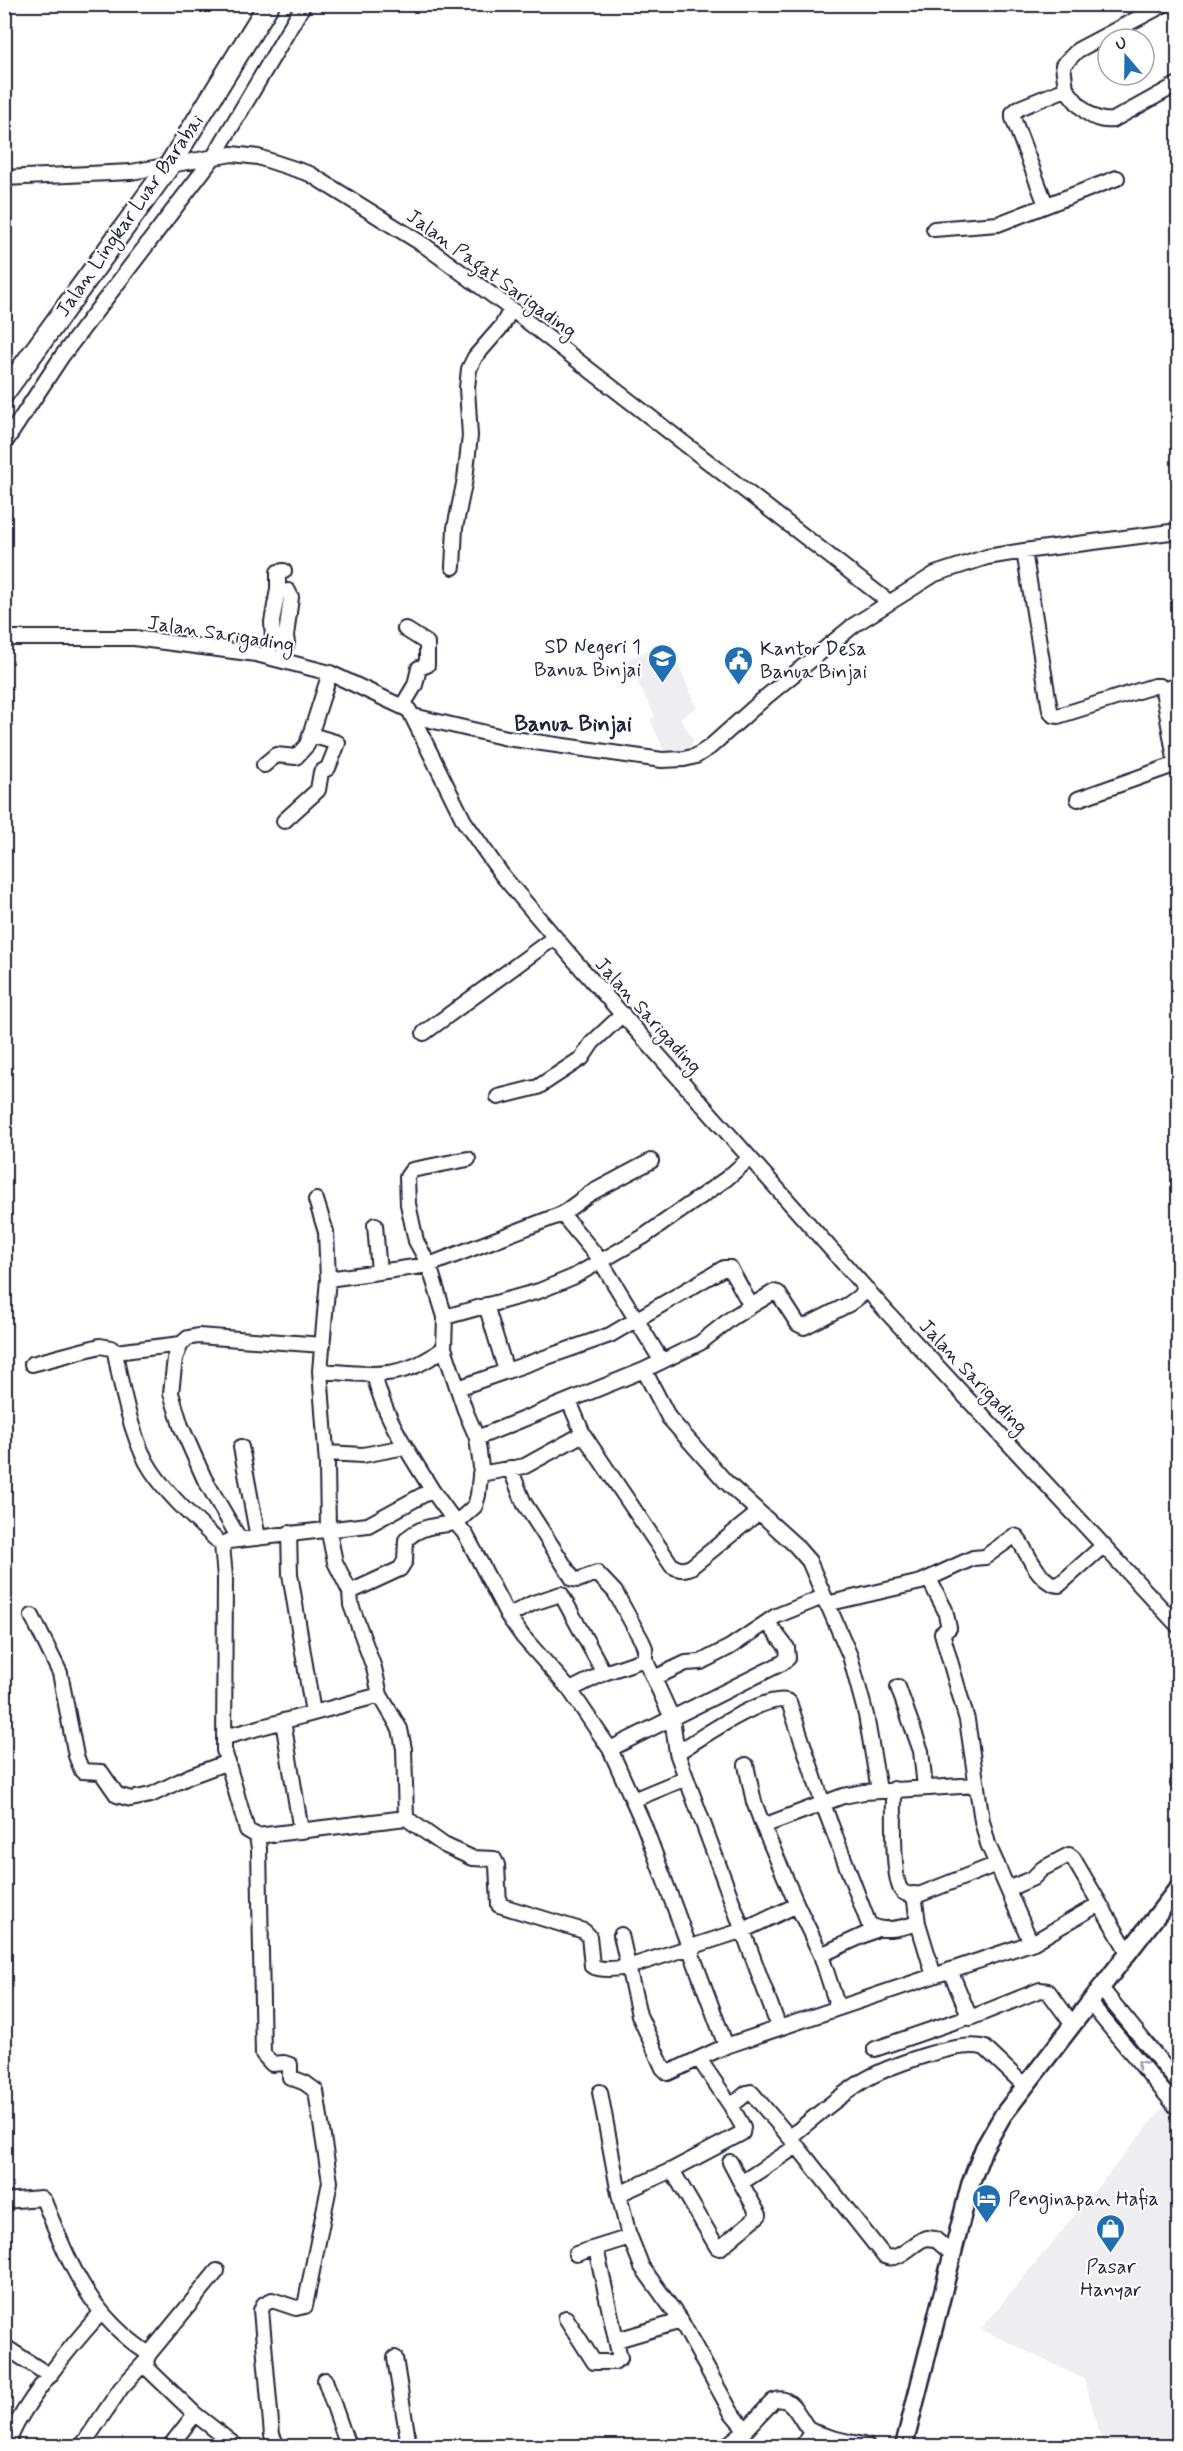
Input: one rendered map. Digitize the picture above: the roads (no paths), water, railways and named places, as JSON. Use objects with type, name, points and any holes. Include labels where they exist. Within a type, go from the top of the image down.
[{"type":"highway","name":"Jalan Lingkar Luar Barabai","points":[[4,393],[169,166],[269,4]]},
{"type":"main road","points":[[904,2446],[970,2185],[984,2148],[1003,2115],[1179,1888]]},
{"type":"street","points":[[4,444],[62,356],[213,158],[304,4]]},
{"type":"street","points":[[1165,4],[1078,50],[1068,58],[1063,74],[1065,89],[1094,119],[1101,122],[1113,120],[1179,84]]},
{"type":"street","points":[[1046,205],[1013,113],[1018,108],[1065,89]]},
{"type":"street","name":"Jalan Pagat Sarigading","points":[[4,178],[131,172],[232,154],[258,157],[310,174],[424,245],[511,309],[889,602]]},
{"type":"street","points":[[934,229],[998,224],[1117,178]]},
{"type":"street","points":[[453,567],[455,528],[465,479],[470,436],[467,388],[469,369],[475,357],[502,326],[511,309]]},
{"type":"street","points":[[405,629],[427,643],[427,665],[419,668],[408,711],[507,738],[662,760],[684,759],[696,756],[710,747],[767,696],[854,626],[935,574],[987,557],[1179,531]]},
{"type":"street","points":[[1024,551],[1050,710],[1053,714],[1058,716],[1154,686],[1160,686],[1163,690],[1175,759],[1174,765],[1078,798]]},
{"type":"street","points":[[267,656],[273,640],[272,622],[278,589],[278,572],[284,571]]},
{"type":"street","points":[[281,660],[287,643],[291,597],[288,591]]},
{"type":"street","name":"Jalan Sarigading","points":[[4,638],[134,638],[267,656],[330,673],[408,711],[464,821],[502,875],[622,1014],[868,1290],[1179,1626]]},
{"type":"street","points":[[264,765],[276,755],[296,757],[307,745],[330,673]]},
{"type":"street","points":[[1163,690],[1179,685]]},
{"type":"street","points":[[284,821],[318,790],[321,772],[328,768],[338,742],[311,735]]},
{"type":"street","points":[[424,1033],[555,937]]},
{"type":"street","points":[[498,1097],[538,1086],[582,1058],[592,1043],[622,1014]]},
{"type":"street","points":[[445,1317],[539,1291],[573,1277],[643,1237],[732,1174],[750,1158]]},
{"type":"street","points":[[350,1592],[400,1569],[405,1561],[406,1540],[413,1534],[430,1526],[456,1523],[475,1506],[480,1474],[477,1438],[444,1348],[445,1317],[429,1265],[416,1241],[408,1204],[408,1173],[444,1162],[468,1159]]},
{"type":"street","points":[[328,1279],[429,1265],[562,1214],[589,1194],[651,1161]]},
{"type":"street","points":[[316,1200],[326,1232],[328,1279],[320,1371],[326,1453],[328,1528],[335,1562],[350,1592],[351,1605],[374,1668],[380,1695],[400,1729],[403,1739],[406,1818]]},
{"type":"street","points":[[562,1214],[600,1260],[661,1360]]},
{"type":"street","points":[[375,1225],[379,1272]]},
{"type":"street","points":[[458,1388],[610,1335],[728,1267],[751,1306]]},
{"type":"street","points":[[477,1438],[644,1370],[700,1342],[771,1293],[778,1293],[798,1324],[804,1327],[849,1304],[868,1290]]},
{"type":"street","points":[[486,1305],[506,1371]]},
{"type":"street","points":[[240,1540],[204,1478],[181,1426],[171,1393],[175,1358],[181,1344],[188,1338],[198,1336],[323,1345]]},
{"type":"street","points":[[115,1352],[181,1344]]},
{"type":"street","points":[[32,1364],[100,1346],[111,1348],[115,1352],[132,1424],[150,1469],[171,1496],[222,1545],[225,1577],[224,1750],[247,1830],[257,1836],[406,1818],[444,1845],[472,1858],[494,1859],[497,1865],[499,1905],[584,1931],[589,1936],[590,1964],[596,1969],[622,1968],[690,1948],[744,1930],[797,1905]]},
{"type":"street","points":[[320,1371],[374,1374],[403,1372],[431,1359],[444,1348]]},
{"type":"street","points":[[644,1370],[669,1418],[725,1481],[795,1545],[808,1561],[850,1656],[886,1789],[896,1876],[903,1892],[921,1894],[997,1864]]},
{"type":"street","points":[[374,1374],[380,1401],[405,1447],[432,1490],[466,1535],[508,1616],[523,1637],[570,1690],[610,1749],[661,1871],[726,2046]]},
{"type":"street","points":[[569,1401],[584,1434],[672,1566],[683,1570],[691,1567],[758,1513]]},
{"type":"street","points":[[480,1474],[525,1466],[584,1434]]},
{"type":"street","points":[[241,1447],[258,1538]]},
{"type":"street","points":[[326,1453],[363,1455],[405,1447]]},
{"type":"street","points":[[510,1468],[524,1503],[573,1580],[597,1573],[615,1592],[642,1641],[645,1659],[672,1718],[677,1753],[779,2028]]},
{"type":"street","points":[[222,1545],[230,1541],[368,1525],[432,1490]]},
{"type":"street","points":[[290,1533],[291,1574],[312,1713]]},
{"type":"street","points":[[654,1678],[686,1663],[700,1662],[730,1647],[776,1616],[825,1601],[901,1588],[929,1579],[973,1557],[985,1557],[1016,1536],[1044,1580],[1052,1585],[1059,1585],[1104,1545]]},
{"type":"street","points":[[929,1579],[945,1610],[949,1628],[942,1633],[967,1720],[982,1821],[988,1844],[1031,1943]]},
{"type":"street","points":[[508,1616],[533,1603],[561,1594],[604,1673]]},
{"type":"street","points":[[32,1616],[60,1673],[75,1756],[82,1771],[101,1772],[117,1795],[131,1799],[151,1795],[228,1761]]},
{"type":"street","points":[[610,1749],[775,1667],[788,1658],[787,1648],[768,1623]]},
{"type":"street","points":[[570,1690],[604,1673],[645,1659]]},
{"type":"street","points":[[898,1687],[921,1750],[925,1787]]},
{"type":"street","points":[[225,1737],[380,1695]]},
{"type":"street","points":[[677,1753],[709,1731],[758,1707],[775,1701],[789,1702],[823,1804],[868,1922],[878,1929]]},
{"type":"street","points":[[283,1721],[301,1831]]},
{"type":"street","points":[[746,1766],[754,1802],[763,1826],[821,1954],[838,2008]]},
{"type":"street","points":[[633,1800],[687,1778]]},
{"type":"street","points":[[763,1826],[843,1796],[886,1789],[977,1785]]},
{"type":"street","points":[[257,1836],[263,2054],[272,2064],[290,2065],[290,2077],[305,2083],[316,2091],[330,2182],[305,2306],[296,2308],[272,2300],[264,2304],[261,2310],[272,2435],[277,2446]]},
{"type":"street","points":[[1008,1889],[1033,1878],[1042,1869],[1069,1855],[1073,1857],[1128,1952]]},
{"type":"street","points":[[914,1894],[918,1923],[934,1976]]},
{"type":"street","points":[[621,1935],[622,1968],[639,2015],[664,2070],[671,2073],[726,2046],[1031,1943],[1099,1904]]},
{"type":"street","points":[[821,1954],[878,1929],[918,1923]]},
{"type":"street","points":[[950,1970],[968,2016]]},
{"type":"street","points":[[1100,1987],[1179,2084],[1168,2096]]},
{"type":"street","points":[[875,2049],[968,2016],[970,2018],[1040,1990],[1048,1991],[1073,2025]]},
{"type":"street","points":[[1090,2003],[1179,2109]]},
{"type":"street","points":[[741,2182],[794,2141],[865,2080],[898,2065],[962,2045],[977,2044],[985,2048],[1025,2086]]},
{"type":"street","points":[[619,2194],[672,2170],[742,2133],[743,2127],[731,2106],[699,2059]]},
{"type":"street","points":[[600,2092],[619,2194],[630,2237],[642,2267],[681,2321],[731,2412],[746,2430]]},
{"type":"street","points":[[731,2106],[751,2092],[794,2141],[884,2256],[889,2259],[898,2256],[926,2238],[935,2239],[952,2254]]},
{"type":"street","points":[[672,2170],[717,2247],[720,2248],[759,2215],[730,2162]]},
{"type":"street","points":[[4,2201],[41,2198],[44,2201],[85,2292],[100,2314],[147,2357],[148,2369],[195,2415],[236,2446]]},
{"type":"street","points":[[576,2254],[630,2237]]},
{"type":"street","points":[[566,2318],[594,2362],[617,2361],[620,2358],[596,2248]]},
{"type":"street","points":[[82,2446],[121,2388],[217,2271]]},
{"type":"street","points":[[8,2446],[9,2438],[50,2376],[72,2345],[100,2314]]},
{"type":"street","points":[[616,2340],[681,2321]]},
{"type":"street","points":[[4,2346],[50,2376]]},
{"type":"street","points":[[395,2358],[409,2446]]},
{"type":"street","points":[[325,2380],[348,2446]]},
{"type":"street","points":[[726,2446],[746,2430],[773,2400],[779,2398],[785,2399],[812,2430],[867,2446]]},
{"type":"street","points":[[170,2446],[195,2415]]},
{"type":"street","points":[[803,2446],[812,2430]]},
{"type":"place","name":"SD Negeri 1 Banua Binjai","points":[[662,684]]},
{"type":"place","name":"Kantor Desa Banua Binjai","points":[[739,686]]},
{"type":"place","name":"Penginapan Hafia","points":[[987,2224]]},
{"type":"place","name":"Pasar Hanyar","points":[[1111,2254]]},
{"type":"district","name":"Banua Binjai","points":[[573,723]]}]
